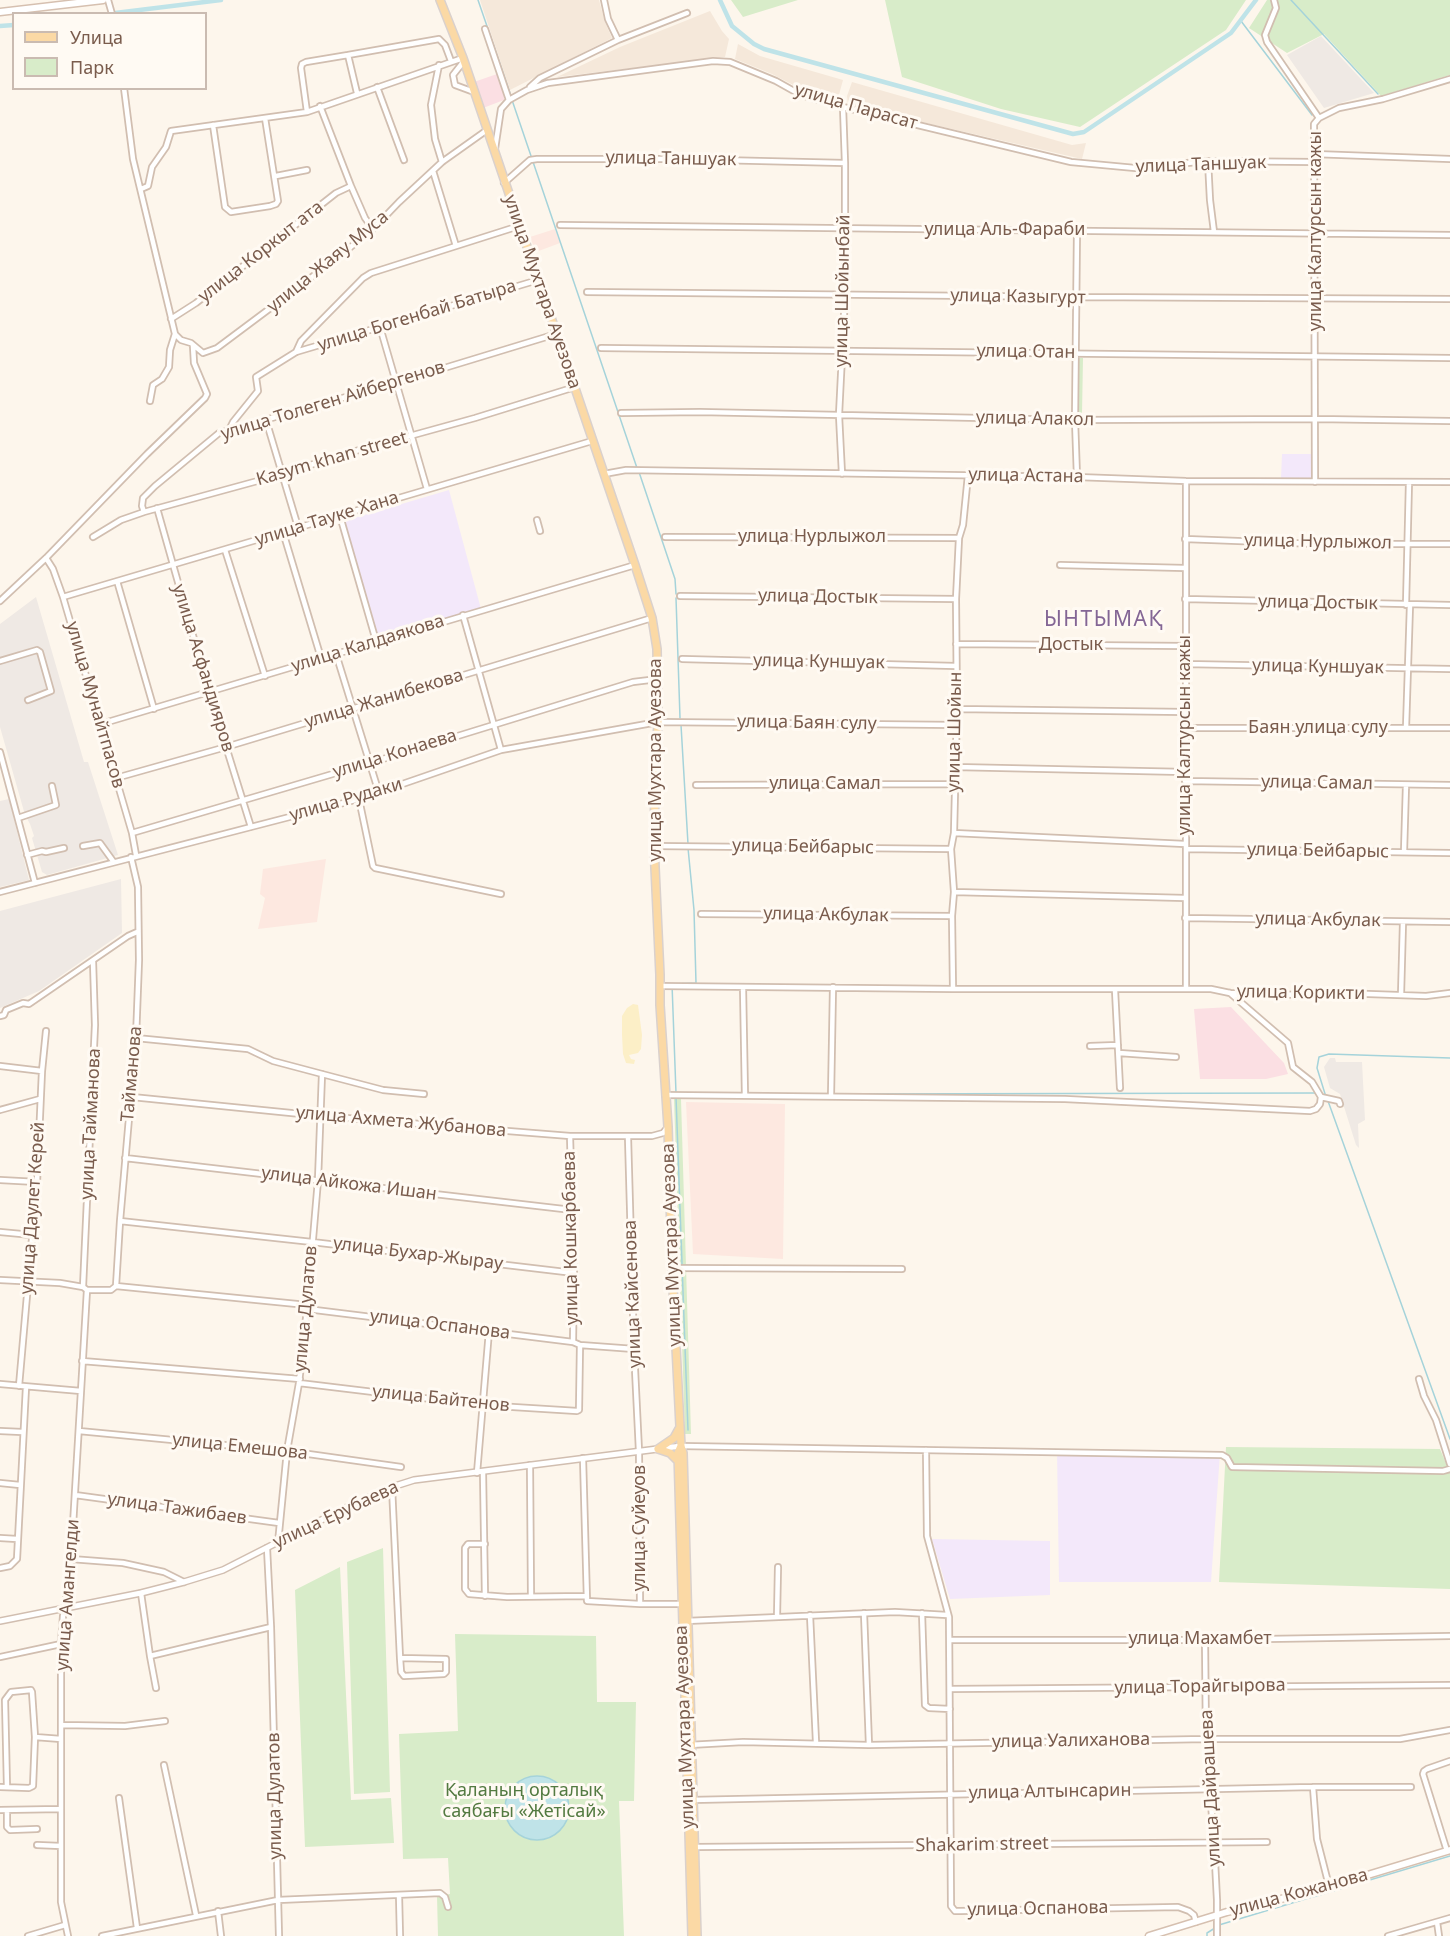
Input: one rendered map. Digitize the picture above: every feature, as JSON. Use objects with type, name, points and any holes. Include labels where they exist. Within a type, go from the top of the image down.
[{"type":"main road","points":[[0,12],[103,0]]},
{"type":"main road","name":"улица Мухтара Ауезова","points":[[440,0],[463,59],[635,565],[652,618],[657,649],[658,722],[654,846],[664,1095],[668,1127],[672,1268],[683,1453],[685,1604]]},
{"type":"main road","points":[[658,1449],[674,1438],[680,1427]]},
{"type":"main road","name":"улица Мухтара Ауезова","points":[[681,1446],[678,1461],[686,1621],[692,1936]]},
{"type":"main road","points":[[658,1449],[670,1453],[678,1461]]},
{"type":"main road","name":"улица Мухтара Ауезова","points":[[691,1800],[696,1847],[697,1936]]},
{"type":"main road","name":"улица Кожанова","points":[[1149,1936],[1449,1851]]},
{"type":"street","points":[[604,0],[618,40]]},
{"type":"street","points":[[1274,0],[1276,8],[1264,35],[1320,118]]},
{"type":"street","points":[[527,90],[540,78],[618,40],[687,13]]},
{"type":"street","points":[[485,29],[511,99],[501,109],[495,154]]},
{"type":"street","points":[[307,112],[302,77],[302,64],[306,62],[437,39],[444,42],[451,61]]},
{"type":"street","points":[[348,55],[357,93]]},
{"type":"street","points":[[141,189],[148,186],[152,167],[166,147],[171,130],[307,112],[439,65],[463,59]]},
{"type":"street","points":[[463,59],[453,75],[456,85],[474,92]]},
{"type":"street","name":"улица Парасат","points":[[511,99],[527,90],[552,83],[713,61],[730,62],[776,81],[801,95],[843,107],[1087,164]]},
{"type":"street","points":[[439,65],[431,105],[435,139],[442,162]]},
{"type":"street","points":[[550,74],[552,83]]},
{"type":"street","name":"улица Калтурсын кажы","points":[[1316,482],[1314,124],[1320,118],[1339,108],[1383,99],[1450,79]]},
{"type":"street","points":[[377,87],[404,159]]},
{"type":"street","points":[[0,601],[206,398],[207,394],[194,363],[193,346],[175,334],[133,159],[124,90]]},
{"type":"street","points":[[320,106],[351,186],[365,218],[373,229]]},
{"type":"street","name":"улица Шойынбай","points":[[842,474],[839,415],[845,295],[843,107]]},
{"type":"street","points":[[213,125],[225,207],[231,212],[270,206],[278,201],[276,176],[265,118]]},
{"type":"street","name":"улица Жаяу Муса","points":[[193,346],[203,353],[217,348],[324,269],[373,229],[442,162],[487,130]]},
{"type":"street","points":[[1314,154],[1450,159]]},
{"type":"street","name":"улица Таншуак","points":[[504,183],[533,160],[676,159],[845,162]]},
{"type":"street","points":[[1208,161],[1214,232]]},
{"type":"street","name":"улица Таншуак","points":[[1087,164],[1135,168],[1208,161],[1314,162]]},
{"type":"street","points":[[276,176],[307,170]]},
{"type":"street","points":[[433,171],[456,246]]},
{"type":"street","name":"улица Коркыт ата","points":[[171,319],[196,303],[336,193],[351,186]]},
{"type":"street","name":"улица Аль-Фараби","points":[[560,225],[1450,235]]},
{"type":"street","points":[[229,430],[258,391],[256,377],[296,352],[301,341],[363,278],[371,273],[519,226]]},
{"type":"street","points":[[1077,231],[1077,477]]},
{"type":"street","name":"улица Богенбай Батыра","points":[[296,352],[538,280]]},
{"type":"street","name":"улица Казыгурт","points":[[587,292],[1450,298]]},
{"type":"street","points":[[380,327],[427,489]]},
{"type":"street","points":[[150,401],[153,385],[162,379],[169,367],[170,350],[175,334]]},
{"type":"street","name":"улица Толеген Айбергенов","points":[[144,512],[143,498],[213,436],[556,334]]},
{"type":"street","name":"улица Отан","points":[[601,348],[1450,358]]},
{"type":"street","name":"Kasym khan street","points":[[93,537],[121,520],[144,512],[283,474],[574,387]]},
{"type":"street","name":"улица Алакол","points":[[621,413],[700,412],[1076,420],[1316,419],[1450,422]]},
{"type":"street","points":[[266,420],[298,527]]},
{"type":"street","name":"улица Тауке Хана","points":[[63,597],[592,441]]},
{"type":"street","name":"улица Астана","points":[[603,474],[638,471],[1316,482],[1450,482]]},
{"type":"street","name":"улица Шойын","points":[[953,989],[954,891],[951,849],[954,833],[957,709],[956,598],[958,538],[963,525],[968,476]]},
{"type":"street","name":"улица Калтурсын кажы","points":[[1186,480],[1186,989]]},
{"type":"street","points":[[1406,728],[1409,482]]},
{"type":"street","name":"улица Асфандияров","points":[[157,508],[209,692],[251,827]]},
{"type":"street","points":[[340,516],[376,641]]},
{"type":"street","points":[[537,520],[540,531]]},
{"type":"street","points":[[283,532],[321,657]]},
{"type":"street","name":"улица Нурлыжол","points":[[665,537],[958,538]]},
{"type":"street","name":"улица Нурлыжол","points":[[1185,539],[1317,544],[1450,544]]},
{"type":"street","points":[[225,550],[265,676]]},
{"type":"street","name":"улица Мунайтпасов","points":[[46,558],[53,569],[63,597],[101,724],[132,832],[133,856]]},
{"type":"street","name":"улица Калдаякова","points":[[101,724],[635,565]]},
{"type":"street","points":[[1060,565],[1185,568]]},
{"type":"street","points":[[117,581],[154,709]]},
{"type":"street","name":"улица Достык","points":[[680,596],[956,598]]},
{"type":"street","name":"улица Достык","points":[[1185,599],[1450,605]]},
{"type":"street","points":[[463,615],[501,750]]},
{"type":"street","name":"улица Жанибекова","points":[[116,778],[652,618]]},
{"type":"street","name":"Достык","points":[[956,644],[1185,646]]},
{"type":"street","points":[[0,661],[37,650],[40,652],[51,692],[28,700]]},
{"type":"street","points":[[336,654],[379,793]]},
{"type":"street","name":"улица Куншуак","points":[[682,659],[956,666]]},
{"type":"street","name":"улица Куншуак","points":[[1185,664],[1450,669]]},
{"type":"street","name":"улица Конаева","points":[[132,832],[370,763],[633,682],[658,679]]},
{"type":"street","points":[[957,709],[1185,712]]},
{"type":"street","name":"улица Баян сулу","points":[[658,722],[956,725]]},
{"type":"street","name":"улица Рудаки","points":[[0,892],[358,799],[501,750],[658,722]]},
{"type":"street","name":"Баян улица сулу","points":[[1185,728],[1450,728]]},
{"type":"street","points":[[0,752],[35,883]]},
{"type":"street","points":[[955,767],[1185,772]]},
{"type":"street","name":"улица Самал","points":[[1185,781],[1450,785]]},
{"type":"street","name":"улица Самал","points":[[696,785],[955,784]]},
{"type":"street","points":[[1404,852],[1406,785]]},
{"type":"street","points":[[18,818],[56,805],[52,786]]},
{"type":"street","points":[[358,799],[375,868],[501,894]]},
{"type":"street","points":[[954,833],[1186,846]]},
{"type":"street","points":[[83,846],[100,843],[113,861]]},
{"type":"street","name":"улица Бейбарыс","points":[[654,846],[951,849]]},
{"type":"street","name":"улица Бейбарыс","points":[[1186,846],[1450,852]]},
{"type":"street","points":[[27,855],[64,848]]},
{"type":"street","name":"Тайманова","points":[[116,1286],[136,1038],[139,960],[138,887],[133,856]]},
{"type":"street","points":[[954,891],[1185,898]]},
{"type":"street","name":"улица Акбулак","points":[[701,914],[952,916]]},
{"type":"street","name":"улица Акбулак","points":[[1185,918],[1450,922]]},
{"type":"street","points":[[1401,995],[1403,922]]},
{"type":"street","points":[[0,1016],[4,1015],[6,1010],[23,1003],[29,1004],[137,932]]},
{"type":"street","name":"улица Тайманова","points":[[85,1288],[95,1025],[93,961]]},
{"type":"street","name":"улица Корикти","points":[[660,986],[1211,989],[1230,993],[1312,995],[1340,993],[1426,996],[1450,993]]},
{"type":"street","points":[[743,987],[745,1095]]},
{"type":"street","points":[[831,1096],[832,987]]},
{"type":"street","points":[[1115,990],[1120,1088]]},
{"type":"street","points":[[1230,993],[1288,1043],[1293,1067],[1312,1082],[1324,1097],[1339,1101],[1340,1104]]},
{"type":"street","name":"улица Даулет Керей","points":[[19,1386],[37,1182],[40,1099],[46,1031]]},
{"type":"street","points":[[136,1038],[248,1049],[273,1061],[322,1074],[383,1090],[423,1095]]},
{"type":"street","points":[[1090,1046],[1118,1045]]},
{"type":"street","points":[[1119,1053],[1176,1057]]},
{"type":"street","points":[[0,1066],[42,1071]]},
{"type":"street","name":"улица Дулатов","points":[[278,1543],[287,1451],[299,1382],[307,1307],[318,1180],[322,1074]]},
{"type":"street","points":[[664,1095],[1065,1099],[1310,1111],[1316,1109],[1324,1097]]},
{"type":"street","name":"улица Ахмета Жубанова","points":[[132,1097],[321,1116],[570,1136],[652,1136],[663,1132],[668,1127]]},
{"type":"street","points":[[0,1110],[40,1099]]},
{"type":"street","name":"улица Кошкарбаева","points":[[570,1136],[574,1273],[573,1342],[580,1345],[579,1406]]},
{"type":"street","name":"улица Кайсенова","points":[[628,1137],[639,1451]]},
{"type":"street","name":"улица Айкожа Ишан","points":[[125,1158],[572,1210]]},
{"type":"street","points":[[0,1180],[37,1182]]},
{"type":"street","name":"улица Бухар-Жырау","points":[[120,1221],[574,1273]]},
{"type":"street","points":[[0,1232],[32,1235]]},
{"type":"street","points":[[672,1268],[902,1269]]},
{"type":"street","points":[[0,1280],[60,1282],[85,1288],[111,1290],[116,1286]]},
{"type":"street","name":"улица Оспанова","points":[[116,1286],[307,1307],[573,1342]]},
{"type":"street","name":"улица Амангелди","points":[[68,1936],[61,1902],[61,1644],[71,1558],[85,1288]]},
{"type":"street","points":[[485,1596],[485,1544],[480,1472],[482,1405],[489,1331]]},
{"type":"street","points":[[580,1345],[634,1349]]},
{"type":"street","name":"улица Байтенов","points":[[82,1361],[299,1382],[482,1405],[577,1411],[579,1406]]},
{"type":"street","points":[[681,1446],[1222,1455],[1227,1458],[1232,1467],[1443,1470],[1450,1466],[1436,1420],[1424,1396],[1419,1379]]},
{"type":"street","points":[[0,1384],[81,1390]]},
{"type":"street","points":[[0,1568],[10,1566],[16,1559],[26,1387]]},
{"type":"street","points":[[0,1431],[22,1432]]},
{"type":"street","name":"улица Емешова","points":[[79,1431],[287,1451],[401,1467]]},
{"type":"street","name":"улица Ерубаева","points":[[0,1621],[141,1593],[223,1570],[392,1487],[414,1480],[681,1446]]},
{"type":"street","name":"улица Оспанова","points":[[926,1450],[927,1536],[949,1617],[951,1906],[955,1911],[1178,1907],[1194,1915],[1196,1922]]},
{"type":"street","name":"улица Суйеуов","points":[[639,1451],[640,1604]]},
{"type":"street","points":[[583,1458],[586,1596],[589,1602],[685,1604]]},
{"type":"street","points":[[530,1465],[531,1596]]},
{"type":"street","points":[[0,1484],[20,1485]]},
{"type":"street","points":[[392,1487],[400,1658],[401,1672],[404,1676],[444,1674],[446,1672],[446,1659],[400,1658]]},
{"type":"street","name":"улица Тажибаев","points":[[75,1495],[279,1523]]},
{"type":"street","points":[[0,1538],[17,1539]]},
{"type":"street","points":[[485,1544],[466,1545],[465,1589],[470,1593],[507,1597],[586,1596]]},
{"type":"street","name":"улица Дулатов","points":[[267,1548],[279,1936]]},
{"type":"street","points":[[71,1558],[123,1563],[164,1572],[184,1582]]},
{"type":"street","points":[[777,1617],[778,1567]]},
{"type":"street","points":[[141,1593],[156,1688]]},
{"type":"street","points":[[686,1621],[864,1613],[947,1615]]},
{"type":"street","points":[[864,1613],[869,1745]]},
{"type":"street","points":[[922,1613],[925,1705],[929,1708],[950,1709]]},
{"type":"street","points":[[810,1616],[816,1742]]},
{"type":"street","points":[[150,1656],[271,1627]]},
{"type":"street","name":"улица Махамбет","points":[[950,1640],[1206,1640],[1450,1636]]},
{"type":"street","name":"улица Дайрашева","points":[[1206,1640],[1206,1739],[1214,1842],[1217,1936]]},
{"type":"street","points":[[0,1657],[61,1644]]},
{"type":"street","name":"улица Торайгырова","points":[[950,1689],[1450,1684]]},
{"type":"street","points":[[0,1787],[29,1788],[33,1786],[32,1691],[10,1692],[3,1700],[3,1753],[7,1787]]},
{"type":"street","points":[[61,1725],[125,1726],[165,1721]]},
{"type":"street","name":"улица Уалиханова","points":[[689,1745],[743,1742],[869,1745],[1206,1739],[1400,1739],[1450,1730]]},
{"type":"street","points":[[34,1737],[61,1738]]},
{"type":"street","points":[[1449,1851],[1424,1771],[1450,1761]]},
{"type":"street","points":[[164,1765],[196,1915]]},
{"type":"street","points":[[1313,1786],[1317,1839],[1329,1886]]},
{"type":"street","name":"улица Алтынсарин","points":[[691,1800],[1313,1786],[1412,1787]]},
{"type":"street","points":[[119,1798],[137,1928]]},
{"type":"street","points":[[0,1810],[61,1809]]},
{"type":"street","points":[[7,1810],[7,1827],[10,1830],[38,1829]]},
{"type":"street","name":"Shakarim street","points":[[696,1847],[1267,1842]]},
{"type":"street","points":[[38,1845],[61,1846]]},
{"type":"street","points":[[102,1936],[278,1899],[443,1893],[448,1907]]},
{"type":"street","points":[[399,1895],[400,1936]]},
{"type":"street","points":[[218,1911],[221,1936]]},
{"type":"street","points":[[1388,1936],[1450,1918]]},
{"type":"street","points":[[1437,1922],[1439,1936]]},
{"type":"street","points":[[28,1936],[64,1925]]},
{"type":"shaded area","points":[[480,0],[599,0],[612,38],[510,90]]},
{"type":"shaded area","points":[[710,11],[729,39],[725,57],[557,77],[620,47]]},
{"type":"shaded area","points":[[1321,36],[1374,93],[1324,108],[1287,55]]},
{"type":"shaded area","points":[[738,44],[760,56],[843,80],[837,102],[801,89],[735,59]]},
{"type":"shaded area","points":[[497,74],[504,93],[504,100],[483,108],[474,82]]},
{"type":"shaded area","points":[[852,82],[1072,145],[1086,143],[1082,159],[848,105],[847,96]]},
{"type":"shaded area","points":[[555,229],[560,243],[536,252],[530,237]]},
{"type":"shaded area","points":[[1282,454],[1313,454],[1312,478],[1281,478]]},
{"type":"shaded area","points":[[449,490],[481,609],[377,639],[344,521]]},
{"type":"shaded area","points":[[36,597],[84,762],[88,762],[118,855],[47,875],[42,872],[32,838],[34,836],[25,815],[0,727],[0,624]]},
{"type":"shaded area","points":[[9,799],[29,880],[0,887],[0,801]]},
{"type":"shaded area","points":[[326,859],[317,922],[258,929],[265,898],[260,894],[263,869]]},
{"type":"shaded area","points":[[121,879],[122,933],[39,991],[0,1008],[0,911]]},
{"type":"shaded area","points":[[1231,1007],[1284,1063],[1288,1074],[1266,1079],[1200,1079],[1194,1009]]},
{"type":"shaded area","points":[[1330,1058],[1335,1058],[1336,1062],[1362,1062],[1365,1120],[1358,1124],[1359,1148],[1356,1145],[1340,1094],[1330,1088],[1324,1067]]},
{"type":"shaded area","points":[[686,1102],[785,1104],[783,1259],[693,1254]]},
{"type":"shaded area","points":[[1057,1450],[1220,1453],[1211,1582],[1059,1582]]},
{"type":"shaded area","points":[[932,1539],[1050,1541],[1050,1595],[950,1599]]},
{"type":"green space","points":[[731,0],[798,0],[743,17]]},
{"type":"green space","points":[[885,0],[1246,0],[1226,30],[1080,127],[1001,109],[902,77]]},
{"type":"green space","points":[[1267,0],[1450,0],[1450,75],[1381,96],[1324,34],[1287,53],[1249,28]]},
{"type":"green space","points":[[1074,358],[1083,358],[1082,414],[1073,414]]},
{"type":"green space","points":[[674,1099],[681,1099],[691,1434],[685,1434]]},
{"type":"green space","points":[[1226,1447],[1440,1449],[1450,1473],[1450,1589],[1219,1582]]},
{"type":"green space","points":[[383,1548],[390,1792],[354,1794],[347,1562]]},
{"type":"green space","points":[[340,1567],[351,1800],[391,1798],[394,1843],[305,1847],[295,1590]]},
{"type":"green space","name":"Қаланың орталық саябағы «Жетісай»","points":[[455,1634],[596,1636],[597,1702],[636,1702],[634,1801],[619,1801],[624,1936],[438,1936],[437,1896],[450,1894],[448,1858],[403,1859],[399,1734],[458,1731]]},
{"type":"sand","points":[[633,1004],[638,1005],[642,1035],[641,1049],[638,1053],[629,1055],[635,1060],[634,1064],[626,1063],[622,1035],[622,1016]]},
{"type":"water","points":[[537,1776],[555,1782],[563,1790],[569,1808],[563,1826],[555,1834],[537,1840],[519,1834],[511,1826],[505,1808],[511,1790],[519,1782]]},
{"type":"waterway","points":[[123,12],[221,0]]},
{"type":"waterway","points":[[478,0],[511,96]]},
{"type":"waterway","points":[[720,0],[732,26],[764,49],[1073,134],[1084,132],[1231,33],[1256,0]]},
{"type":"waterway","points":[[1291,0],[1378,94]]},
{"type":"waterway","points":[[1241,21],[1312,115]]},
{"type":"waterway","points":[[0,26],[12,25]]},
{"type":"waterway","points":[[512,100],[637,468]]},
{"type":"waterway","points":[[639,472],[675,579],[676,594]]},
{"type":"waterway","points":[[676,598],[680,718]]},
{"type":"waterway","points":[[681,725],[688,844]]},
{"type":"waterway","points":[[676,1093],[672,984],[696,983],[694,910],[688,848]]},
{"type":"waterway","points":[[1326,1097],[1317,1068],[1319,1057],[1329,1054],[1450,1058]]},
{"type":"waterway","points":[[834,1094],[1315,1093]]},
{"type":"waterway","points":[[803,1094],[830,1094]]},
{"type":"waterway","points":[[676,1097],[688,1430]]},
{"type":"waterway","points":[[1328,1101],[1450,1439]]},
{"type":"waterway","points":[[1313,1897],[1450,1856]]},
{"type":"waterway","points":[[1219,1925],[1312,1897]]},
{"type":"waterway","points":[[1207,1936],[1207,1933],[1215,1928]]},
{"type":"district","name":"ЫНТЫМАҚ","points":[[1104,620]]}]
